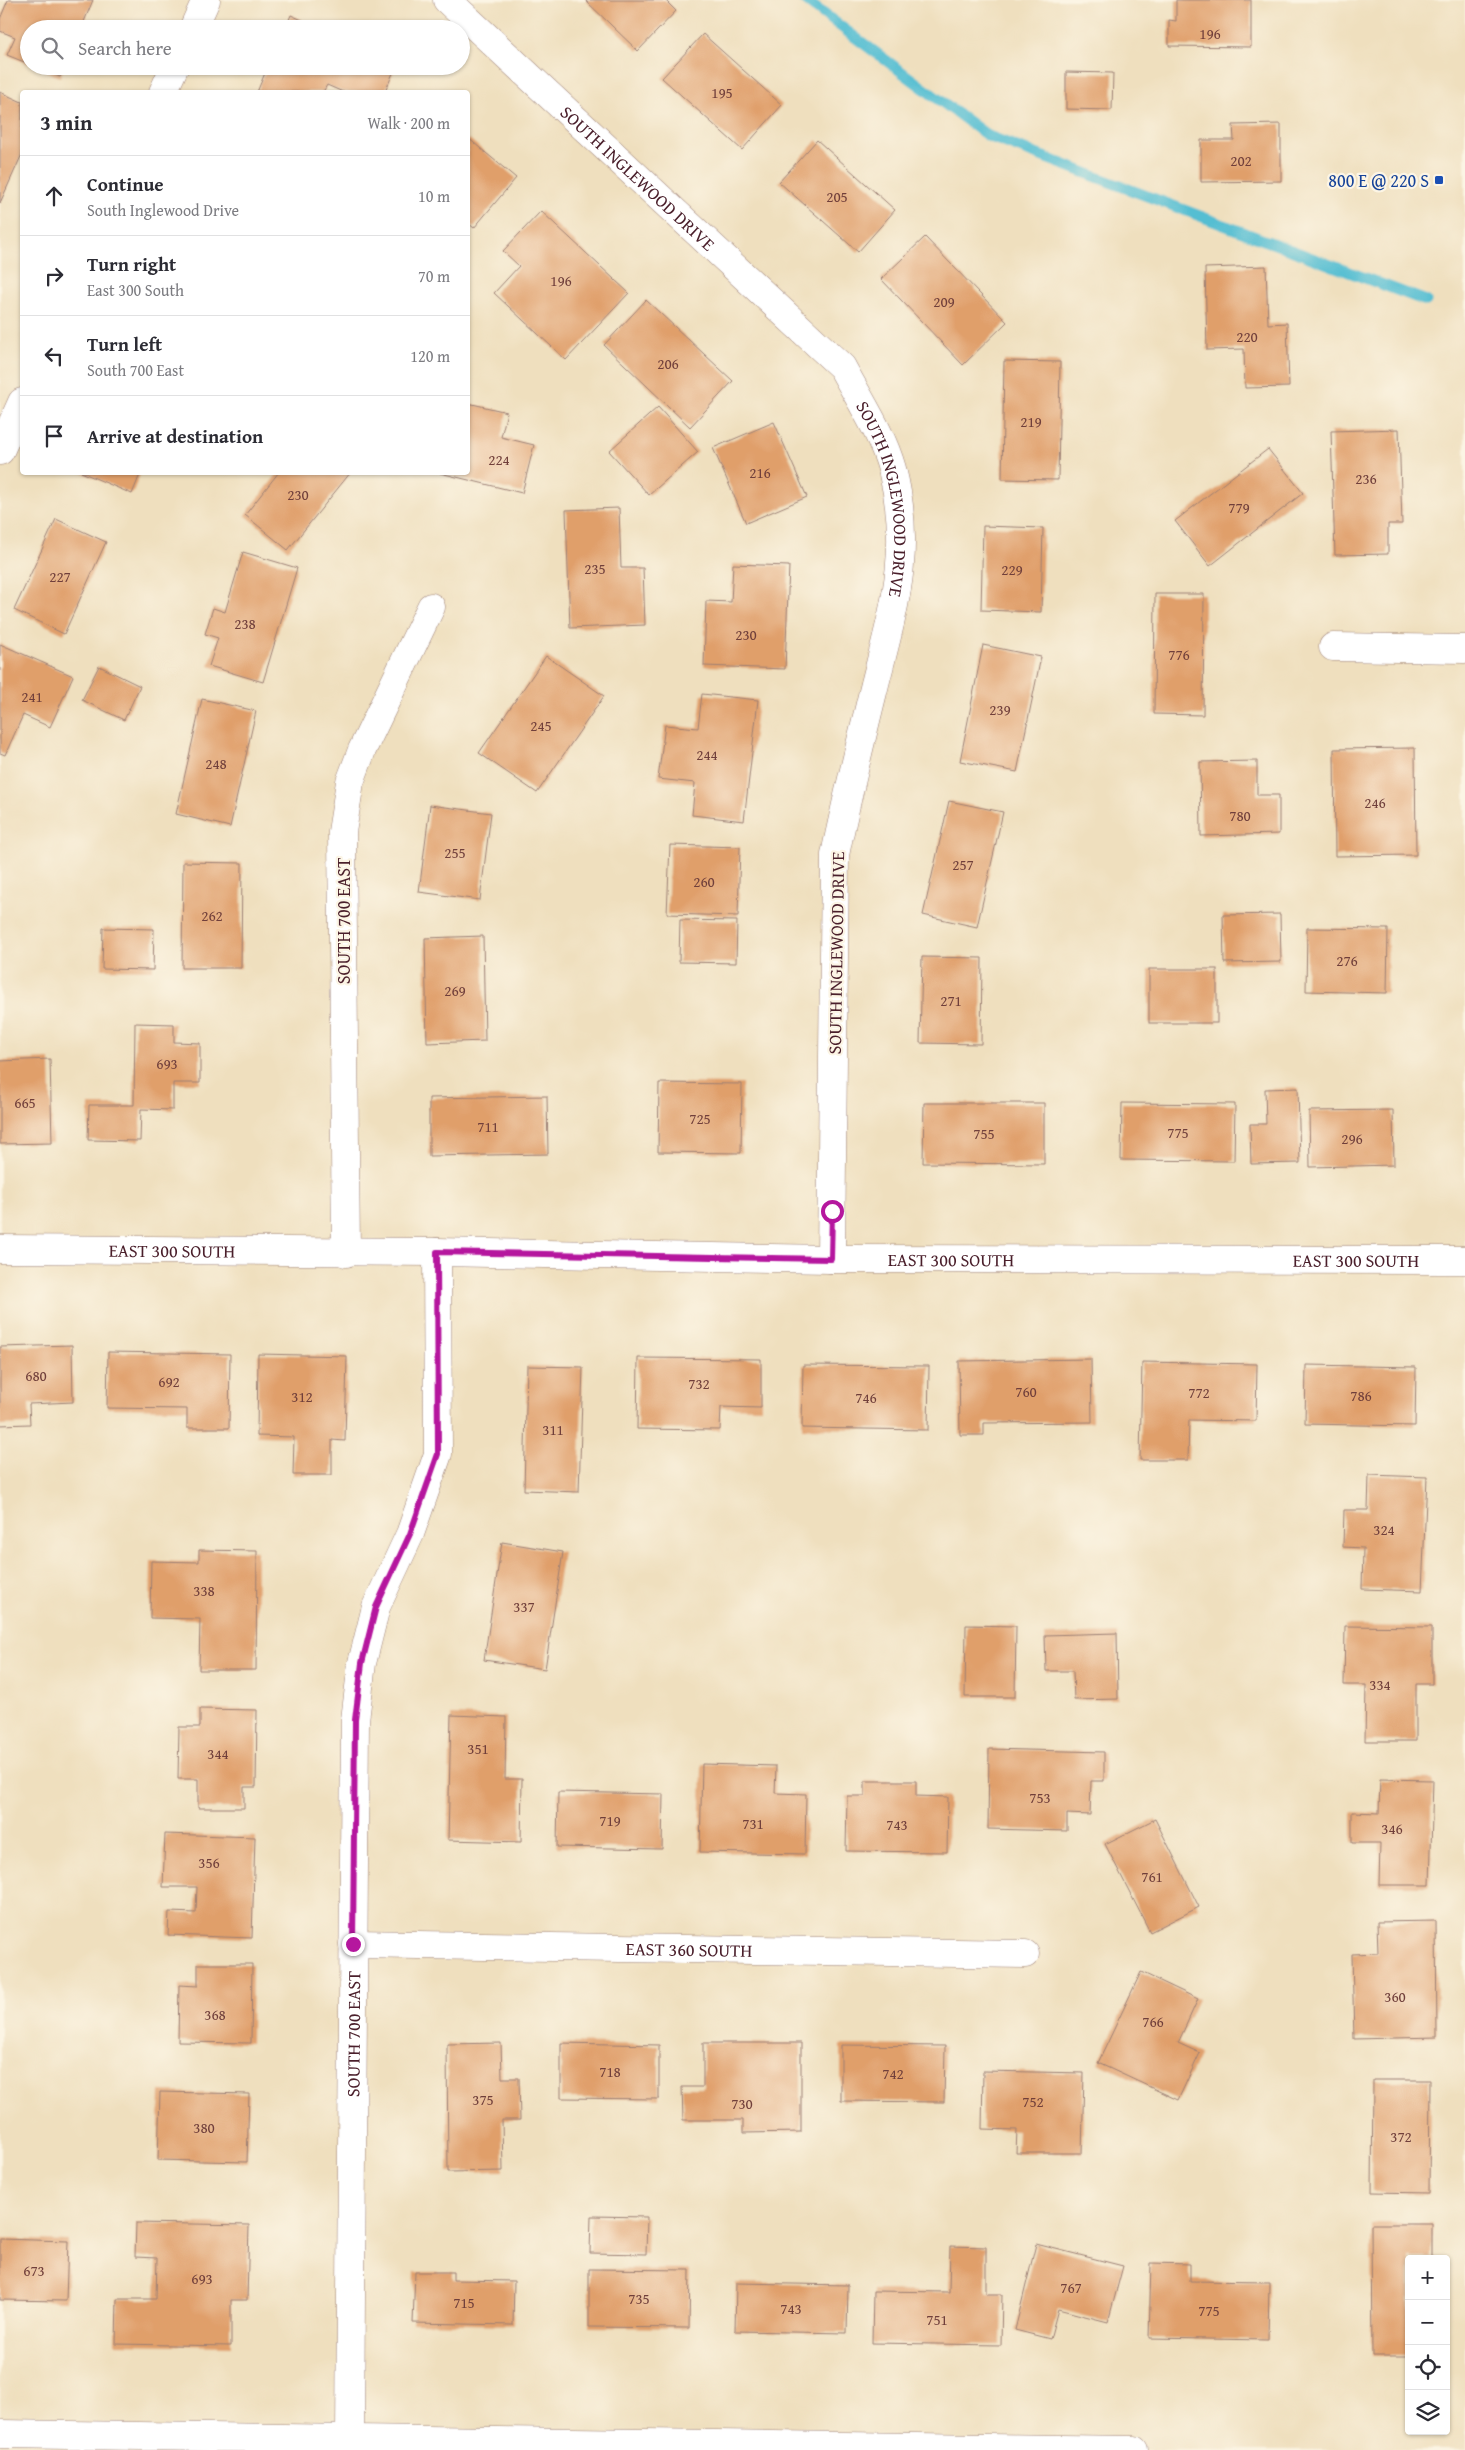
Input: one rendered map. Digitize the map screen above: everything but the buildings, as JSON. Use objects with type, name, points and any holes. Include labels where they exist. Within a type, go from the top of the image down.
[{"type":"street","points":[[197,20],[206,0]]},
{"type":"street","name":"SOUTH INGLEWOOD DRIVE","points":[[447,0],[469,20]]},
{"type":"street","name":"SOUTH INGLEWOOD DRIVE","points":[[470,21],[842,367],[878,434],[891,468],[902,519],[901,571],[895,606],[847,794],[835,855],[831,1259]]},
{"type":"street","points":[[164,90],[172,75]]},
{"type":"street","points":[[0,451],[20,406]]},
{"type":"street","name":"SOUTH 700 EAST","points":[[346,1253],[342,832],[350,782],[362,750],[431,607]]},
{"type":"street","points":[[1333,647],[1465,649]]},
{"type":"street","name":"EAST 300 SOUTH","points":[[0,1249],[346,1253],[437,1252],[831,1259],[1465,1260]]},
{"type":"street","name":"SOUTH 700 EAST","points":[[350,2439],[355,1720],[362,1663],[376,1607],[410,1534],[438,1454],[437,1252]]},
{"type":"street","name":"EAST 360 SOUTH","points":[[353,1944],[1025,1954]]},
{"type":"street","points":[[0,2434],[1134,2450]]},
{"type":"waterway","points":[[805,0],[988,136],[1426,301]]},
{"type":"place","name":"800 E @ 220 S","points":[[1439,180]]},
{"type":"route","points":[[353,1944],[355,1720],[362,1663],[376,1607],[410,1534],[438,1454],[437,1252],[831,1259],[832,1211]]}]
